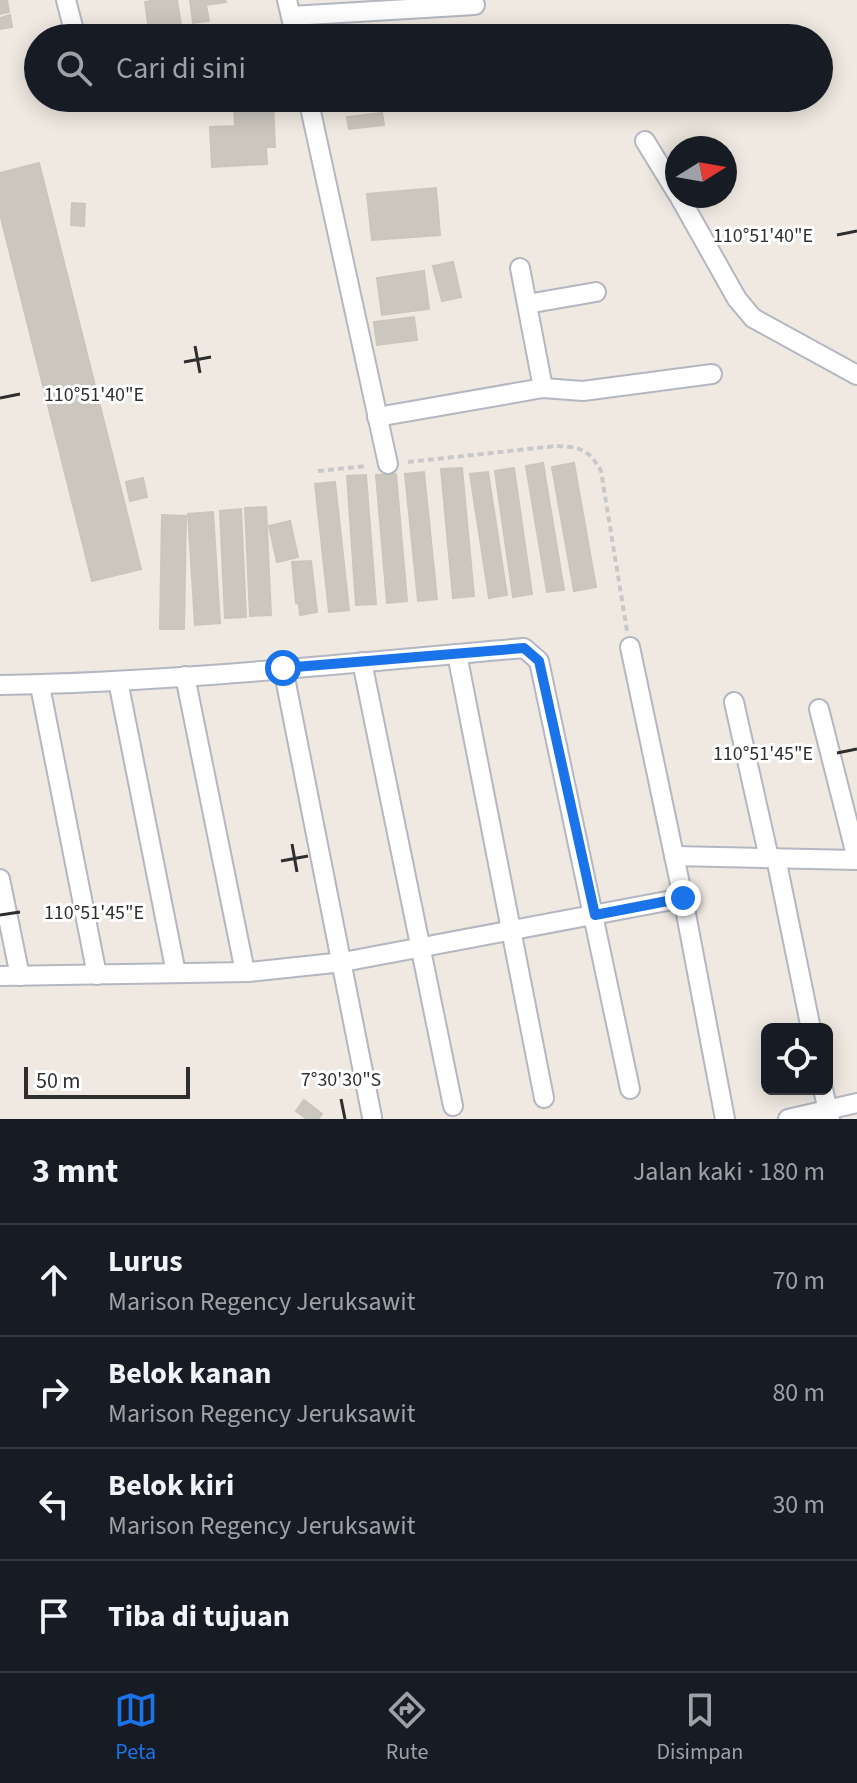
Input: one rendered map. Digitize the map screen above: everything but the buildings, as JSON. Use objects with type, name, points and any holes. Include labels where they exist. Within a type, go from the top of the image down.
[{"type":"street","points":[[66,0],[72,24]]},
{"type":"street","points":[[289,8],[475,5]]},
{"type":"street","points":[[311,112],[388,464]]},
{"type":"street","points":[[645,141],[665,173]]},
{"type":"street","points":[[686,208],[737,299],[753,318],[857,375]]},
{"type":"street","points":[[520,268],[543,388]]},
{"type":"street","points":[[527,304],[596,292]]},
{"type":"street","points":[[377,417],[543,388],[583,391],[712,374]]},
{"type":"street","points":[[630,647],[683,898],[725,1119]]},
{"type":"street","points":[[0,685],[118,681],[524,648],[539,661],[630,1089]]},
{"type":"street","points":[[457,654],[544,1098]]},
{"type":"street","points":[[362,662],[453,1106]]},
{"type":"street","points":[[283,668],[372,1117]]},
{"type":"street","points":[[185,676],[245,972]]},
{"type":"street","points":[[118,681],[176,973]]},
{"type":"street","points":[[40,686],[97,975]]},
{"type":"street","points":[[734,702],[810,1023]]},
{"type":"street","points":[[674,856],[857,859],[819,709]]},
{"type":"street","points":[[0,879],[20,976]]},
{"type":"street","points":[[0,976],[245,972],[343,962],[683,898]]},
{"type":"street","points":[[788,1119],[829,1114],[857,1103]]},
{"type":"path","points":[[318,471],[556,446],[574,447],[592,455],[601,471],[630,647]]},
{"type":"route","points":[[283,668],[524,648],[539,661],[595,915],[683,898]]}]
